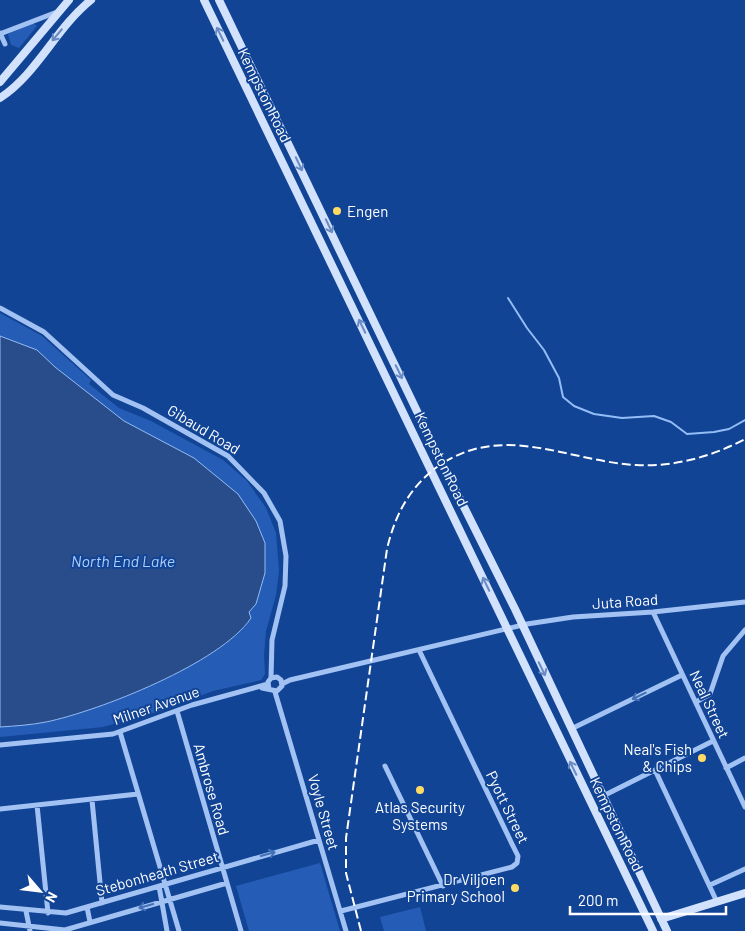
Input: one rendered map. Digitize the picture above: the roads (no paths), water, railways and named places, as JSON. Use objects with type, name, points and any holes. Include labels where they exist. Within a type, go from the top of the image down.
[{"type":"main road","points":[[0,82],[69,0]]},
{"type":"main road","points":[[0,98],[17,84],[71,18],[91,0]]},
{"type":"main road","name":"Kempston Road","points":[[204,0],[653,931]]},
{"type":"main road","name":"Kempston Road","points":[[219,0],[522,625],[667,931]]},
{"type":"main road","points":[[661,919],[745,893]]},
{"type":"street","points":[[5,44],[0,34],[57,12]]},
{"type":"street","name":"Gibaud Road","points":[[0,308],[44,332],[113,395],[144,408],[224,453],[246,471],[264,493],[280,521],[286,556],[285,586],[272,640],[273,678],[268,687]]},
{"type":"street","name":"Juta Road","points":[[507,628],[572,617],[653,612],[745,602]]},
{"type":"street","name":"Neal Street","points":[[653,612],[745,807]]},
{"type":"street","points":[[273,678],[282,682],[507,628]]},
{"type":"street","points":[[696,702],[710,694],[723,656],[745,630]]},
{"type":"street","name":"Pyott Street","points":[[340,911],[443,886],[512,867],[517,863],[518,856],[419,650]]},
{"type":"street","points":[[572,729],[682,675]]},
{"type":"street","points":[[268,687],[277,691],[282,682]]},
{"type":"street","name":"Milner Avenue","points":[[0,745],[120,732],[177,711],[268,687]]},
{"type":"street","name":"Voyle Street","points":[[277,691],[346,931]]},
{"type":"street","name":"Ambrose Road","points":[[177,711],[240,931]]},
{"type":"street","points":[[120,732],[166,901],[179,931]]},
{"type":"street","points":[[603,796],[713,741]]},
{"type":"street","points":[[726,768],[745,758]]},
{"type":"street","points":[[385,766],[443,886]]},
{"type":"street","points":[[656,770],[717,902]]},
{"type":"street","points":[[0,808],[138,794]]},
{"type":"street","points":[[92,800],[102,902]]},
{"type":"street","points":[[37,805],[48,913]]},
{"type":"street","name":"Stebonheath Street","points":[[0,907],[62,914],[319,840]]},
{"type":"street","points":[[710,885],[745,869]]},
{"type":"street","name":"Stebonheath Street","points":[[0,923],[29,929],[70,930],[90,922],[227,883]]},
{"type":"street","points":[[166,901],[162,915],[167,931]]},
{"type":"street","points":[[87,907],[90,922]]},
{"type":"street","points":[[26,911],[29,929]]},
{"type":"water","name":"North End Lake","points":[[0,336],[37,350],[55,367],[124,421],[194,458],[238,494],[256,521],[265,543],[265,573],[256,604],[249,612],[251,618],[236,635],[214,652],[187,668],[126,696],[69,716],[40,723],[0,727]]},
{"type":"waterway","points":[[508,298],[544,350],[559,378],[563,397],[574,406],[594,414],[622,418],[654,416],[671,422],[687,434],[729,429],[745,420]]},
{"type":"railway","points":[[361,931],[346,873],[346,838],[387,549],[394,525],[404,503],[418,484],[437,467],[461,454],[486,447],[510,445],[535,447],[610,462],[650,465],[692,460],[719,451],[745,439]]},
{"type":"place","name":"Engen","points":[[337,211]]},
{"type":"place","name":"Neal's Fish & Chips","points":[[702,758]]},
{"type":"place","name":"Atlas Security Systems","points":[[420,790]]},
{"type":"place","name":"Dr Viljoen Primary School","points":[[515,888]]}]
